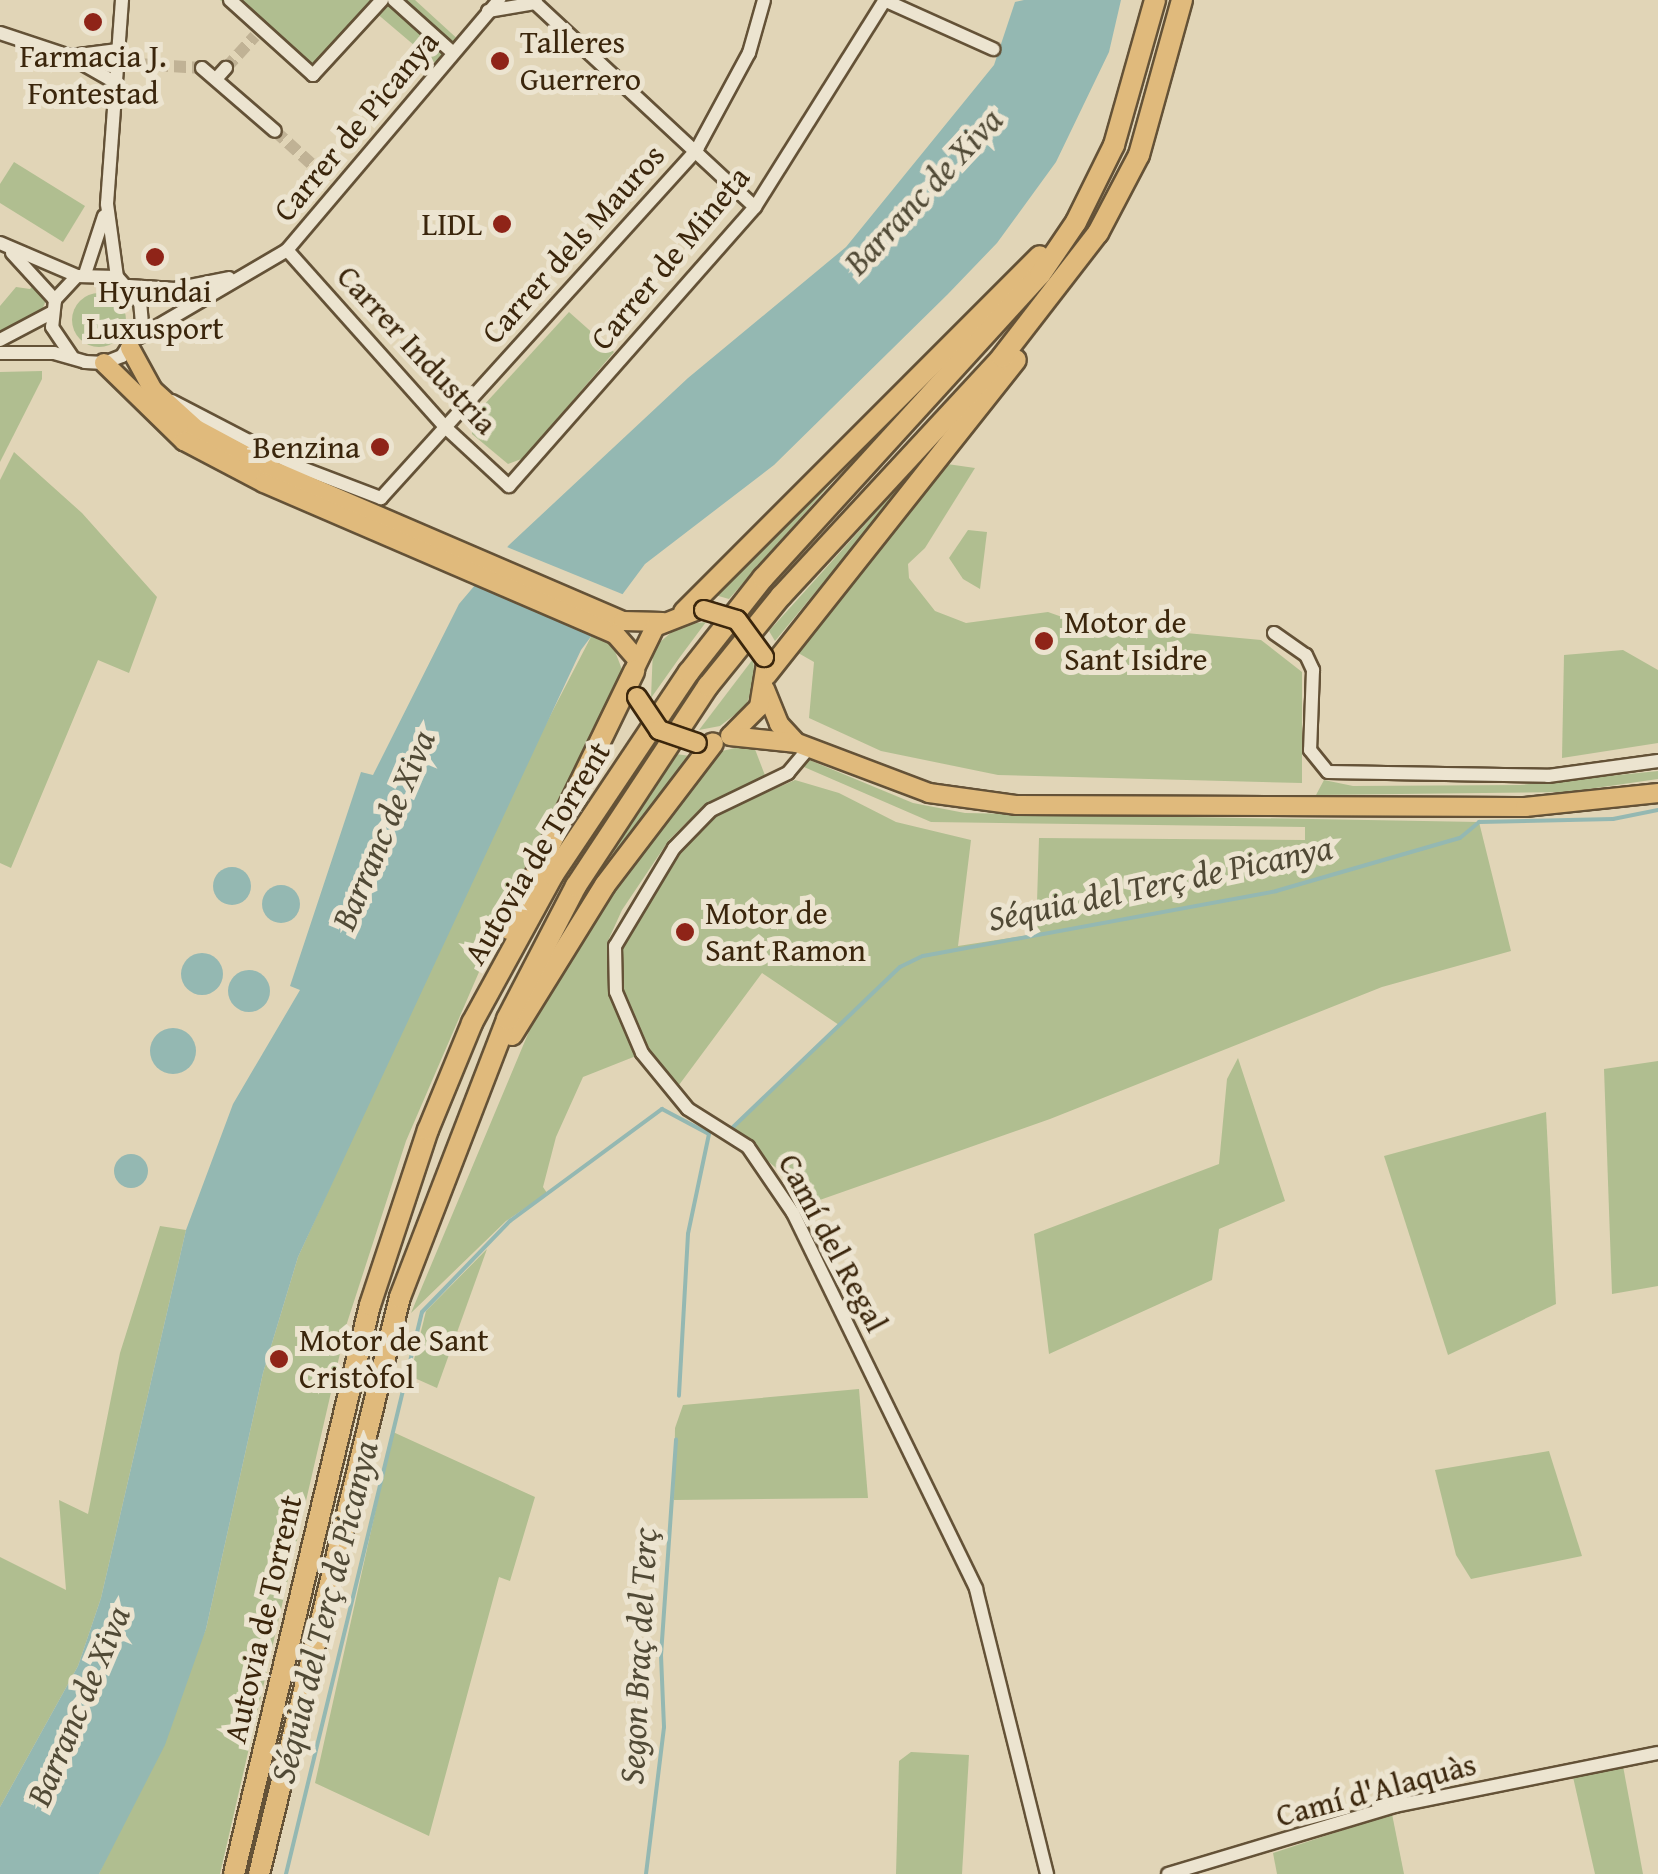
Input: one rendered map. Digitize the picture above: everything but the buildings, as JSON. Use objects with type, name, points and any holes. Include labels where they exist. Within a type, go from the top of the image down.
[{"type":"highway","name":"Autovia de Torrent","points":[[234,1874],[370,1305],[428,1130],[472,1023],[553,875],[689,672],[763,578],[1040,275],[1114,145],[1143,60],[1155,0]]},
{"type":"highway","name":"Autovia de Torrent","points":[[259,1874],[369,1405],[420,1238],[507,1018],[576,886],[708,686],[781,596],[1002,358],[1098,233],[1139,155],[1174,48],[1182,0]]},
{"type":"highway","points":[[765,674],[1107,238],[1149,160],[1174,48]]},
{"type":"highway","points":[[694,611],[1038,257],[1067,217],[1143,60]]},
{"type":"highway","points":[[472,1023],[550,839],[620,710],[635,664]]},
{"type":"highway","points":[[477,1092],[606,885],[714,740]]},
{"type":"main road","points":[[134,343],[164,400],[196,428],[272,470],[450,555]]},
{"type":"main road","points":[[104,363],[184,441],[264,483],[450,555],[619,627],[662,622],[694,611],[737,620],[765,674],[779,724],[802,746]]},
{"type":"main road","points":[[635,664],[662,622]]},
{"type":"main road","points":[[619,627],[635,664],[637,697],[659,730],[714,740],[802,746],[928,793],[1018,805],[1526,807],[1658,793]]},
{"type":"main road","points":[[714,740],[753,716],[765,674]]},
{"type":"street","points":[[117,277],[107,204],[122,0]]},
{"type":"street","points":[[230,0],[258,32],[313,75],[382,0]]},
{"type":"street","points":[[394,0],[453,53]]},
{"type":"street","name":"Carrer de Picanya","points":[[134,343],[287,250],[453,53],[487,6],[499,0]]},
{"type":"street","name":"Carrer dels Mauros","points":[[164,400],[306,471],[382,498],[696,148],[749,53],[764,0]]},
{"type":"street","points":[[885,0],[993,49]]},
{"type":"street","name":"Carrer de Mineta","points":[[509,486],[755,207],[885,0]]},
{"type":"street","points":[[487,6],[534,2],[696,148],[755,207]]},
{"type":"street","points":[[0,33],[69,56],[116,83]]},
{"type":"street","points":[[69,56],[118,50]]},
{"type":"street","points":[[202,68],[275,130]]},
{"type":"street","points":[[216,80],[226,68]]},
{"type":"street","points":[[0,340],[53,307],[81,275],[107,204]]},
{"type":"street","points":[[0,352],[104,363],[134,343],[140,303],[129,286],[117,277],[81,275],[1,244]]},
{"type":"street","points":[[1,244],[50,288],[57,338],[73,358]]},
{"type":"street","name":"Carrer Industria","points":[[287,250],[446,428],[509,486]]},
{"type":"street","name":"Carrer de Picanya","points":[[129,286],[174,289],[260,269]]},
{"type":"street","points":[[1274,634],[1306,655],[1312,670],[1310,750],[1328,772],[1548,776],[1658,761]]},
{"type":"street","name":"Camí del Regal","points":[[802,746],[788,773],[711,810],[674,848],[615,946],[616,992],[642,1053],[688,1110],[748,1147],[774,1176],[809,1245],[976,1589],[1048,1874]]},
{"type":"street","name":"Camí d'Alaquàs","points":[[1168,1874],[1394,1806],[1658,1753]]},
{"type":"green space","points":[[220,0],[415,0],[462,43],[441,68],[375,12],[313,81]]},
{"type":"green space","points":[[14,162],[85,206],[63,242],[0,203],[0,184]]},
{"type":"green space","points":[[38,280],[47,298],[42,310],[0,334],[0,306],[16,287],[30,289]]},
{"type":"green space","points":[[99,293],[118,301],[126,320],[118,339],[99,347],[80,339],[72,320],[80,301]]},
{"type":"green space","points":[[569,312],[614,352],[524,458],[508,464],[472,434],[472,418]]},
{"type":"green space","points":[[42,371],[42,379],[0,462],[0,372]]},
{"type":"green space","points":[[907,397],[729,599],[715,595]]},
{"type":"green space","points":[[943,438],[775,641],[769,631]]},
{"type":"green space","points":[[14,452],[82,513],[157,597],[129,673],[98,660],[11,868],[0,863],[0,480]]},
{"type":"green space","points":[[947,464],[975,468],[925,548],[908,564],[909,578],[935,611],[966,623],[1048,612],[1079,623],[1261,640],[1302,672],[1302,783],[998,775],[881,751],[809,718],[814,662],[793,650]]},
{"type":"green space","points":[[968,530],[987,532],[980,589],[963,579],[949,558]]},
{"type":"green space","points":[[706,622],[651,698],[653,648],[680,625]]},
{"type":"green space","points":[[593,633],[611,641],[623,672],[520,877],[406,1141],[347,1323],[220,1874],[99,1874],[206,1629],[263,1373],[298,1257],[506,801]]},
{"type":"green space","points":[[1623,650],[1658,670],[1658,743],[1562,758],[1564,655]]},
{"type":"green space","points":[[753,659],[755,680],[746,706],[720,726],[699,730]]},
{"type":"green space","points":[[753,744],[766,778],[704,805],[669,840],[622,910],[607,943],[611,997],[636,1056],[583,1077],[556,1137],[543,1187],[547,1193],[506,1221],[411,1313],[530,1029],[648,837],[713,753]]},
{"type":"green space","points":[[676,754],[690,756],[571,923],[636,815]]},
{"type":"green space","points":[[807,759],[913,803],[965,813],[1479,822],[1511,951],[1382,987],[1050,1119],[797,1208],[780,1171],[730,1131],[839,1025],[762,973],[679,1085],[644,1045],[617,974],[617,954],[658,879],[711,817],[795,780],[839,793],[896,822],[971,840],[958,946],[1036,934],[1039,838],[1305,840],[1305,827],[931,822],[804,767]]},
{"type":"green space","points":[[1658,771],[1658,779],[1568,792],[1316,795],[1324,780],[1353,786],[1520,785]]},
{"type":"green space","points":[[1238,1058],[1285,1201],[1219,1229],[1212,1280],[1049,1354],[1034,1234],[1219,1164],[1227,1079]]},
{"type":"green space","points":[[1658,1061],[1658,1286],[1612,1294],[1604,1069]]},
{"type":"green space","points":[[1546,1112],[1556,1304],[1448,1355],[1384,1156]]},
{"type":"green space","points":[[160,1226],[186,1230],[101,1598],[78,1666],[0,1807],[0,1557],[66,1590],[59,1500],[88,1514],[120,1353]]},
{"type":"green space","points":[[487,1249],[437,1388],[410,1376],[426,1311]]},
{"type":"green space","points":[[859,1389],[868,1498],[674,1500],[675,1428],[683,1405]]},
{"type":"green space","points":[[393,1432],[535,1497],[510,1581],[499,1577],[429,1836],[315,1783]]},
{"type":"green space","points":[[1549,1451],[1582,1556],[1471,1579],[1456,1555],[1435,1470]]},
{"type":"green space","points":[[911,1752],[969,1755],[962,1874],[896,1874],[899,1761]]},
{"type":"green space","points":[[1623,1766],[1643,1874],[1595,1874],[1573,1777]]},
{"type":"green space","points":[[1392,1814],[1404,1874],[1277,1874],[1273,1853]]},
{"type":"water","name":"Barranc de Xiva","points":[[1121,0],[1109,52],[1056,162],[997,243],[948,294],[774,465],[645,564],[581,650],[298,1257],[263,1373],[206,1629],[165,1745],[99,1874],[0,1874],[0,1807],[78,1666],[101,1598],[186,1230],[233,1104],[300,990],[290,986],[361,772],[373,775],[459,604],[509,545],[688,378],[846,247],[994,65],[1015,2]]},
{"type":"water","points":[[232,867],[245,873],[251,886],[245,899],[232,905],[219,899],[213,886],[219,873]]},
{"type":"water","points":[[281,885],[294,891],[300,904],[294,917],[281,923],[268,917],[262,904],[268,891]]},
{"type":"water","points":[[202,953],[217,959],[223,974],[217,989],[202,995],[187,989],[181,974],[187,959]]},
{"type":"water","points":[[249,970],[264,976],[270,991],[264,1006],[249,1012],[234,1006],[228,991],[234,976]]},
{"type":"water","points":[[173,1028],[189,1035],[196,1051],[189,1067],[173,1074],[157,1067],[150,1051],[157,1035]]},
{"type":"water","points":[[131,1154],[143,1159],[148,1171],[143,1183],[131,1188],[119,1183],[114,1171],[119,1159]]},
{"type":"pier","points":[[502,545],[627,596],[598,635],[473,580]]},
{"type":"waterway","name":"Séquia del Terç de Picanya","points":[[731,1129],[900,967],[923,956],[1276,891],[1460,838],[1479,822],[1613,819],[1658,810]]},
{"type":"waterway","name":"Séquia del Terç de Picanya","points":[[286,1874],[422,1312],[510,1221],[662,1109],[709,1134],[688,1234],[679,1396]]},
{"type":"waterway","name":"Segon Braç del Terç","points":[[646,1874],[664,1727],[661,1655],[676,1440]]},
{"type":"tunnel","points":[[226,68],[255,36]]},
{"type":"tunnel","points":[[138,64],[202,68]]},
{"type":"tunnel","points":[[275,131],[327,178]]},
{"type":"place","name":"Farmacia J. Fontestad","points":[[93,22]]},
{"type":"place","name":"Talleres Guerrero","points":[[500,61]]},
{"type":"place","name":"LIDL","points":[[502,224]]},
{"type":"place","name":"Hyundai Luxusport","points":[[155,257]]},
{"type":"place","name":"Benzina","points":[[380,447]]},
{"type":"place","name":"Motor de Sant Isidre","points":[[1044,641]]},
{"type":"place","name":"Motor de Sant Ramon","points":[[685,932]]},
{"type":"place","name":"Motor de Sant Cristòfol","points":[[279,1359]]}]
